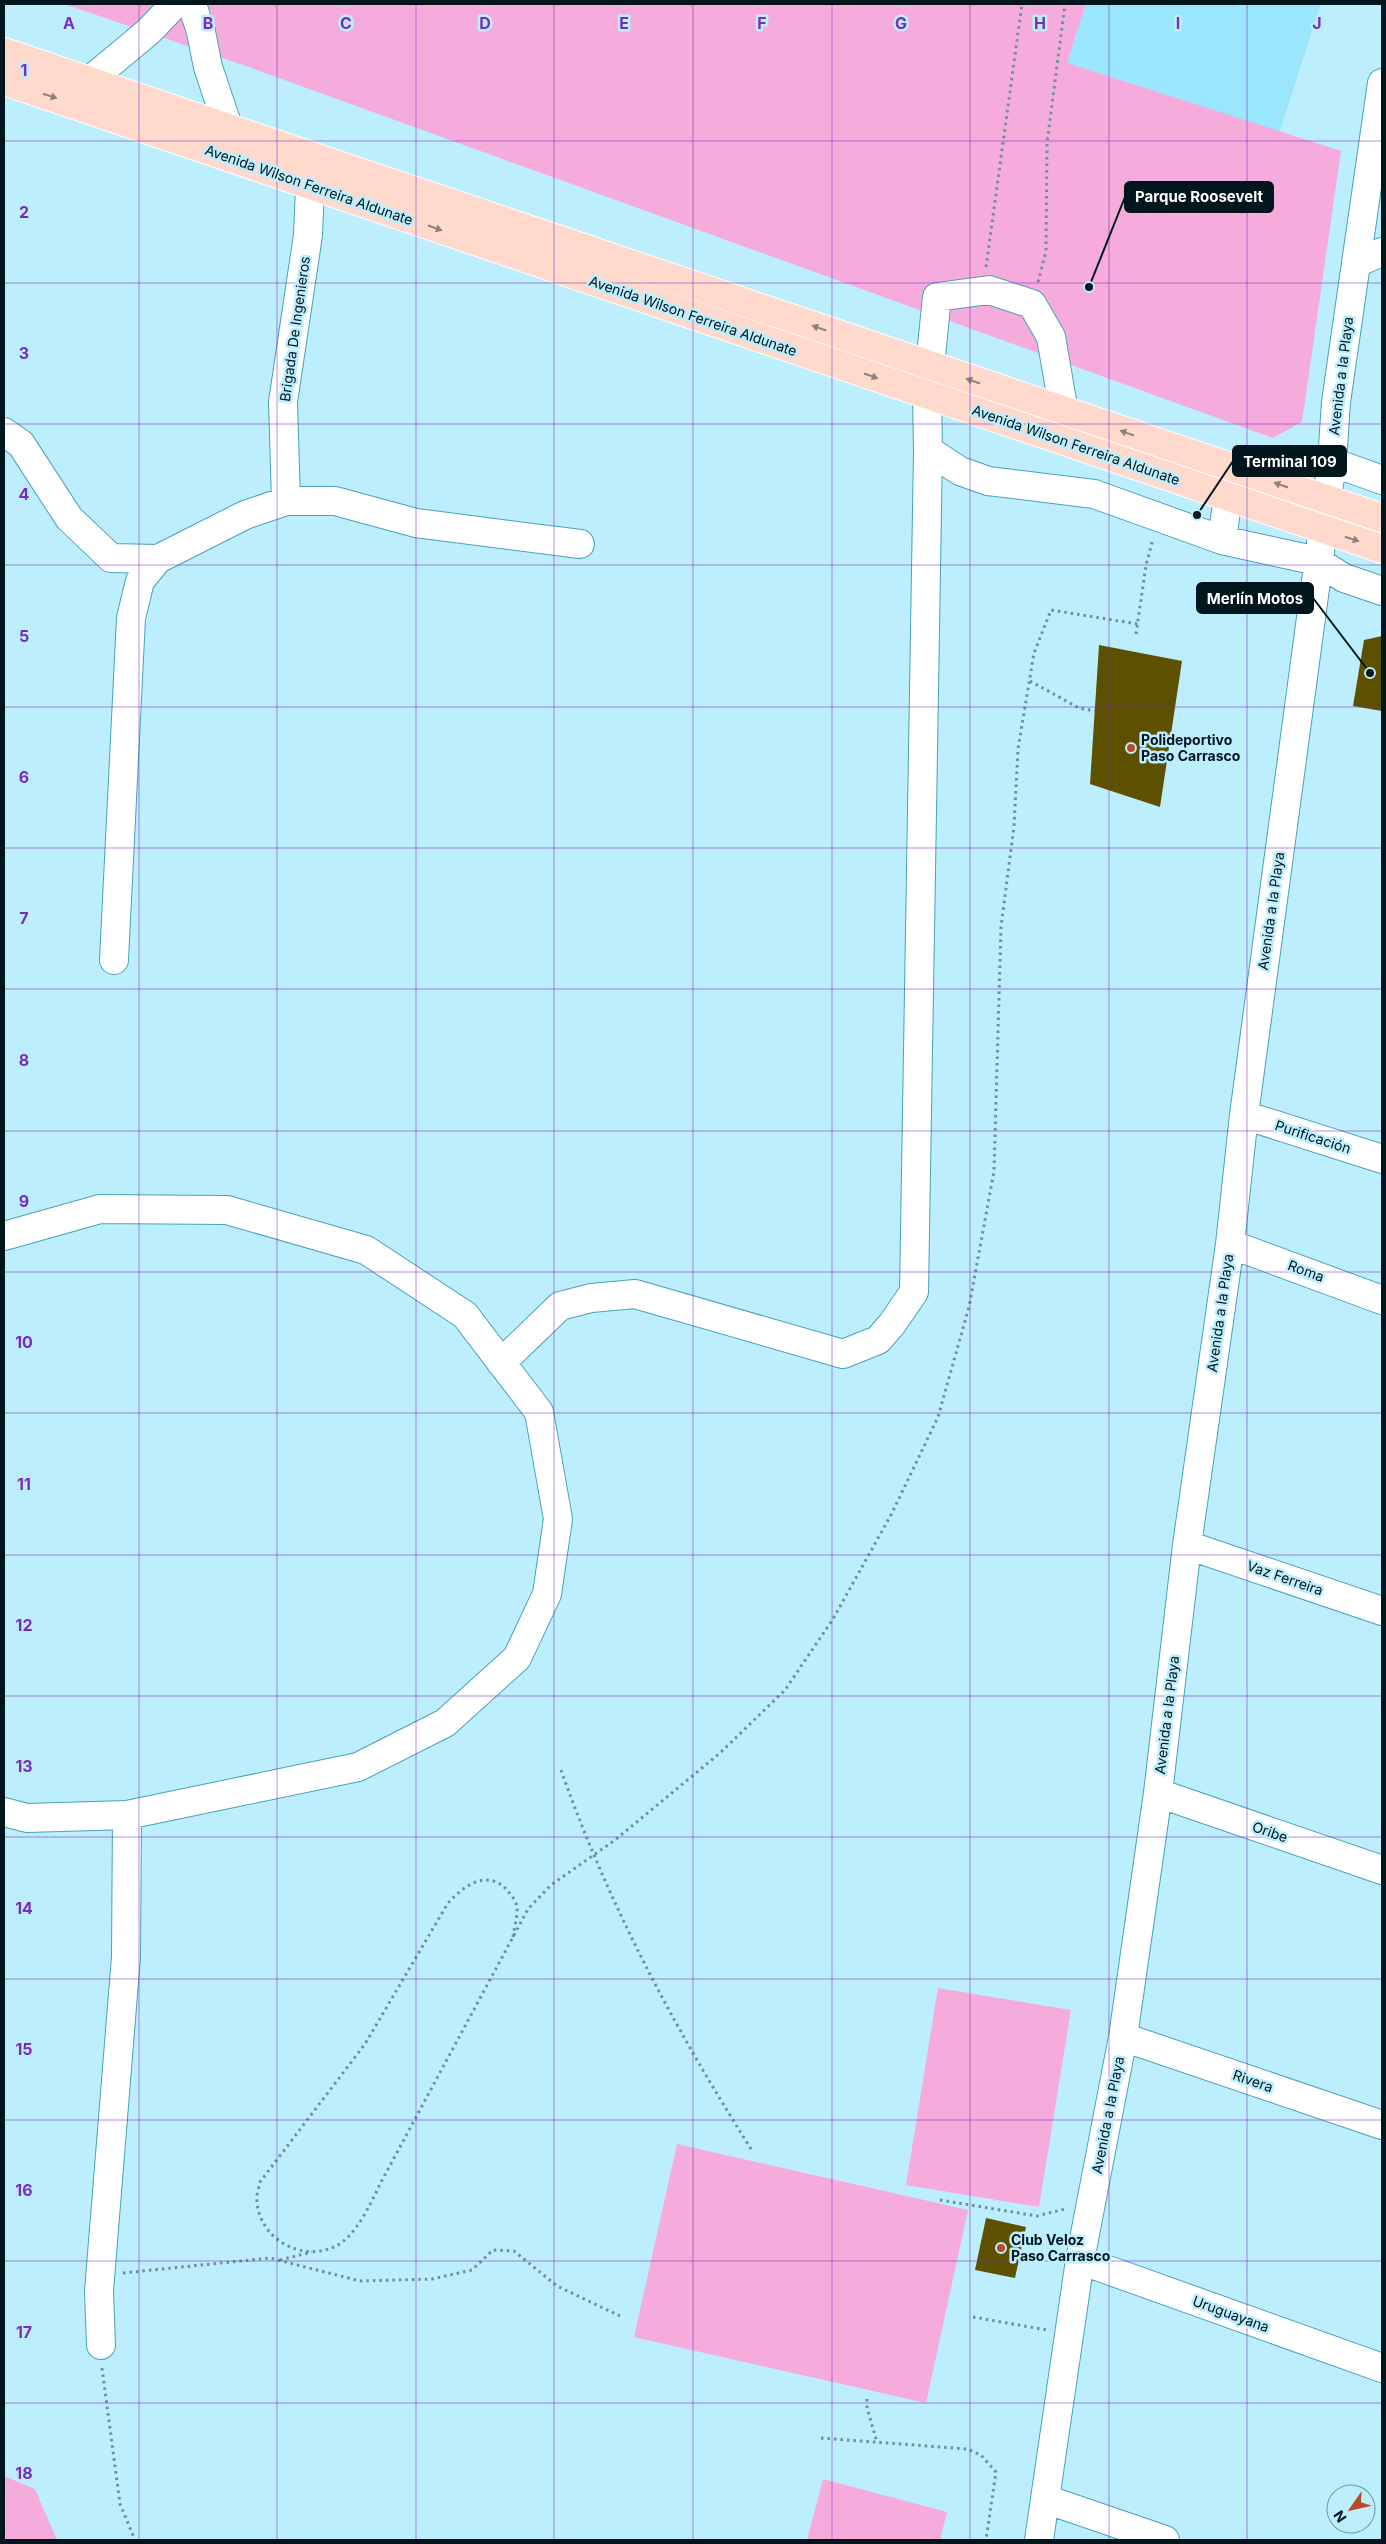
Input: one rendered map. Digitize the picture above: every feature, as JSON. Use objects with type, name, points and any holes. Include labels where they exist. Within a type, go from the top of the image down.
[{"type":"main road","name":"Avenida Wilson Ferreira Aldunate","points":[[4,52],[1382,518]]},
{"type":"main road","name":"Avenida Wilson Ferreira Aldunate","points":[[4,81],[1228,496],[1321,530],[1382,549]]},
{"type":"street","points":[[89,81],[148,32],[175,4]]},
{"type":"street","points":[[192,4],[201,32],[208,67],[228,127]]},
{"type":"street","name":"Avenida a la Playa","points":[[1039,2540],[1080,2260],[1123,2037],[1158,1794],[1187,1545],[1230,1244],[1244,1115],[1321,530],[1332,462],[1336,402],[1356,263],[1376,174],[1382,83]]},
{"type":"street","name":"Brigada De Ingenieros","points":[[286,501],[284,402],[308,235],[310,186],[315,157]]},
{"type":"street","points":[[1356,263],[1382,252]]},
{"type":"street","points":[[501,1363],[560,1306],[591,1298],[635,1294],[843,1354],[878,1340],[892,1324],[914,1292],[928,395],[937,297],[989,290],[1032,304],[1051,337],[1064,412]]},
{"type":"street","points":[[4,432],[21,444],[69,518],[111,558],[158,559]]},
{"type":"street","points":[[928,450],[960,471],[988,481],[1094,494],[1222,540],[1317,561],[1344,578],[1382,591]]},
{"type":"street","points":[[1332,462],[1382,480]]},
{"type":"street","points":[[1222,540],[1228,496]]},
{"type":"street","points":[[114,960],[131,618],[140,582],[158,559],[245,515],[286,501],[335,501],[416,523],[580,544]]},
{"type":"street","name":"Purificación","points":[[1244,1115],[1382,1159]]},
{"type":"street","points":[[4,1236],[100,1209],[227,1210],[366,1250],[465,1315],[539,1412],[558,1518],[547,1594],[517,1658],[445,1723],[358,1767],[127,1815],[27,1818],[4,1812]]},
{"type":"street","name":"Roma","points":[[1230,1244],[1382,1300]]},
{"type":"street","name":"Vaz Ferreira","points":[[1187,1545],[1382,1611]]},
{"type":"street","name":"Oribe","points":[[1158,1794],[1382,1870]]},
{"type":"street","points":[[101,2345],[100,2275],[126,1957],[127,1815]]},
{"type":"street","name":"Rivera","points":[[1123,2037],[1382,2125]]},
{"type":"street","name":"Uruguayana","points":[[1080,2260],[1382,2368]]},
{"type":"street","points":[[1045,2499],[1165,2540]]},
{"type":"path","points":[[989,290],[985,262],[1022,4]]},
{"type":"path","points":[[1032,304],[1046,251],[1047,142],[1066,4]]},
{"type":"path","points":[[1136,634],[1146,565],[1159,516]]},
{"type":"path","points":[[278,2261],[337,2246],[364,2218],[528,1909],[551,1885],[593,1855],[720,1752],[785,1690],[833,1619],[892,1513],[938,1418],[969,1307],[994,1171],[1001,926],[1014,826],[1018,749],[1034,653],[1051,610],[1138,624]]},
{"type":"path","points":[[1030,681],[1079,708],[1095,712]]},
{"type":"path","points":[[561,1770],[593,1855],[615,1906],[657,1991],[718,2097],[753,2152]]},
{"type":"path","points":[[315,2251],[296,2250],[276,2240],[263,2223],[256,2201],[260,2182],[365,2044],[448,1903],[462,1888],[481,1879],[496,1881],[510,1892],[517,1906],[513,1937]]},
{"type":"path","points":[[940,2200],[1036,2216],[1069,2208],[1088,2219]]},
{"type":"path","points":[[100,2275],[270,2258],[360,2281],[432,2279],[472,2270],[493,2250],[514,2251],[557,2286],[620,2316]]},
{"type":"path","points":[[973,2317],[1069,2334]]},
{"type":"path","points":[[101,2345],[102,2386],[120,2504],[135,2540]]},
{"type":"path","points":[[867,2399],[866,2408],[876,2442]]},
{"type":"path","points":[[821,2438],[967,2449],[981,2455],[996,2472],[986,2540]]},
{"type":"shaded area","points":[[64,4],[1086,4],[1067,63],[1341,151],[1302,422],[1273,438],[246,66]]},
{"type":"shaded area","points":[[1086,4],[1321,4],[1279,133],[1067,63]]},
{"type":"shaded area","points":[[365,189],[910,373],[910,375]]},
{"type":"shaded area","points":[[976,394],[1276,498],[1274,499],[973,397]]},
{"type":"shaded area","points":[[938,1988],[1071,2010],[1039,2207],[906,2185]]},
{"type":"shaded area","points":[[677,2144],[968,2210],[926,2403],[634,2337]]},
{"type":"shaded area","points":[[4,2476],[35,2489],[57,2540],[4,2540]]},
{"type":"shaded area","points":[[823,2479],[947,2512],[940,2540],[807,2540]]},
{"type":"building","points":[[1382,636],[1382,711],[1353,706],[1364,640]]},
{"type":"building","name":"Polideportivo Paso Carrasco","points":[[1099,645],[1182,661],[1160,807],[1090,784]]},
{"type":"building","name":"Club Veloz Paso Carrasco","points":[[986,2218],[1026,2227],[1015,2278],[975,2270]]},
{"type":"place","name":"Parque Roosevelt","points":[[1089,287]]},
{"type":"place","name":"Terminal 109","points":[[1197,515]]},
{"type":"place","name":"Merlín Motos","points":[[1370,673]]},
{"type":"place","name":"Polideportivo Paso Carrasco","points":[[1131,748]]},
{"type":"place","name":"Club Veloz Paso Carrasco","points":[[1001,2248]]}]
